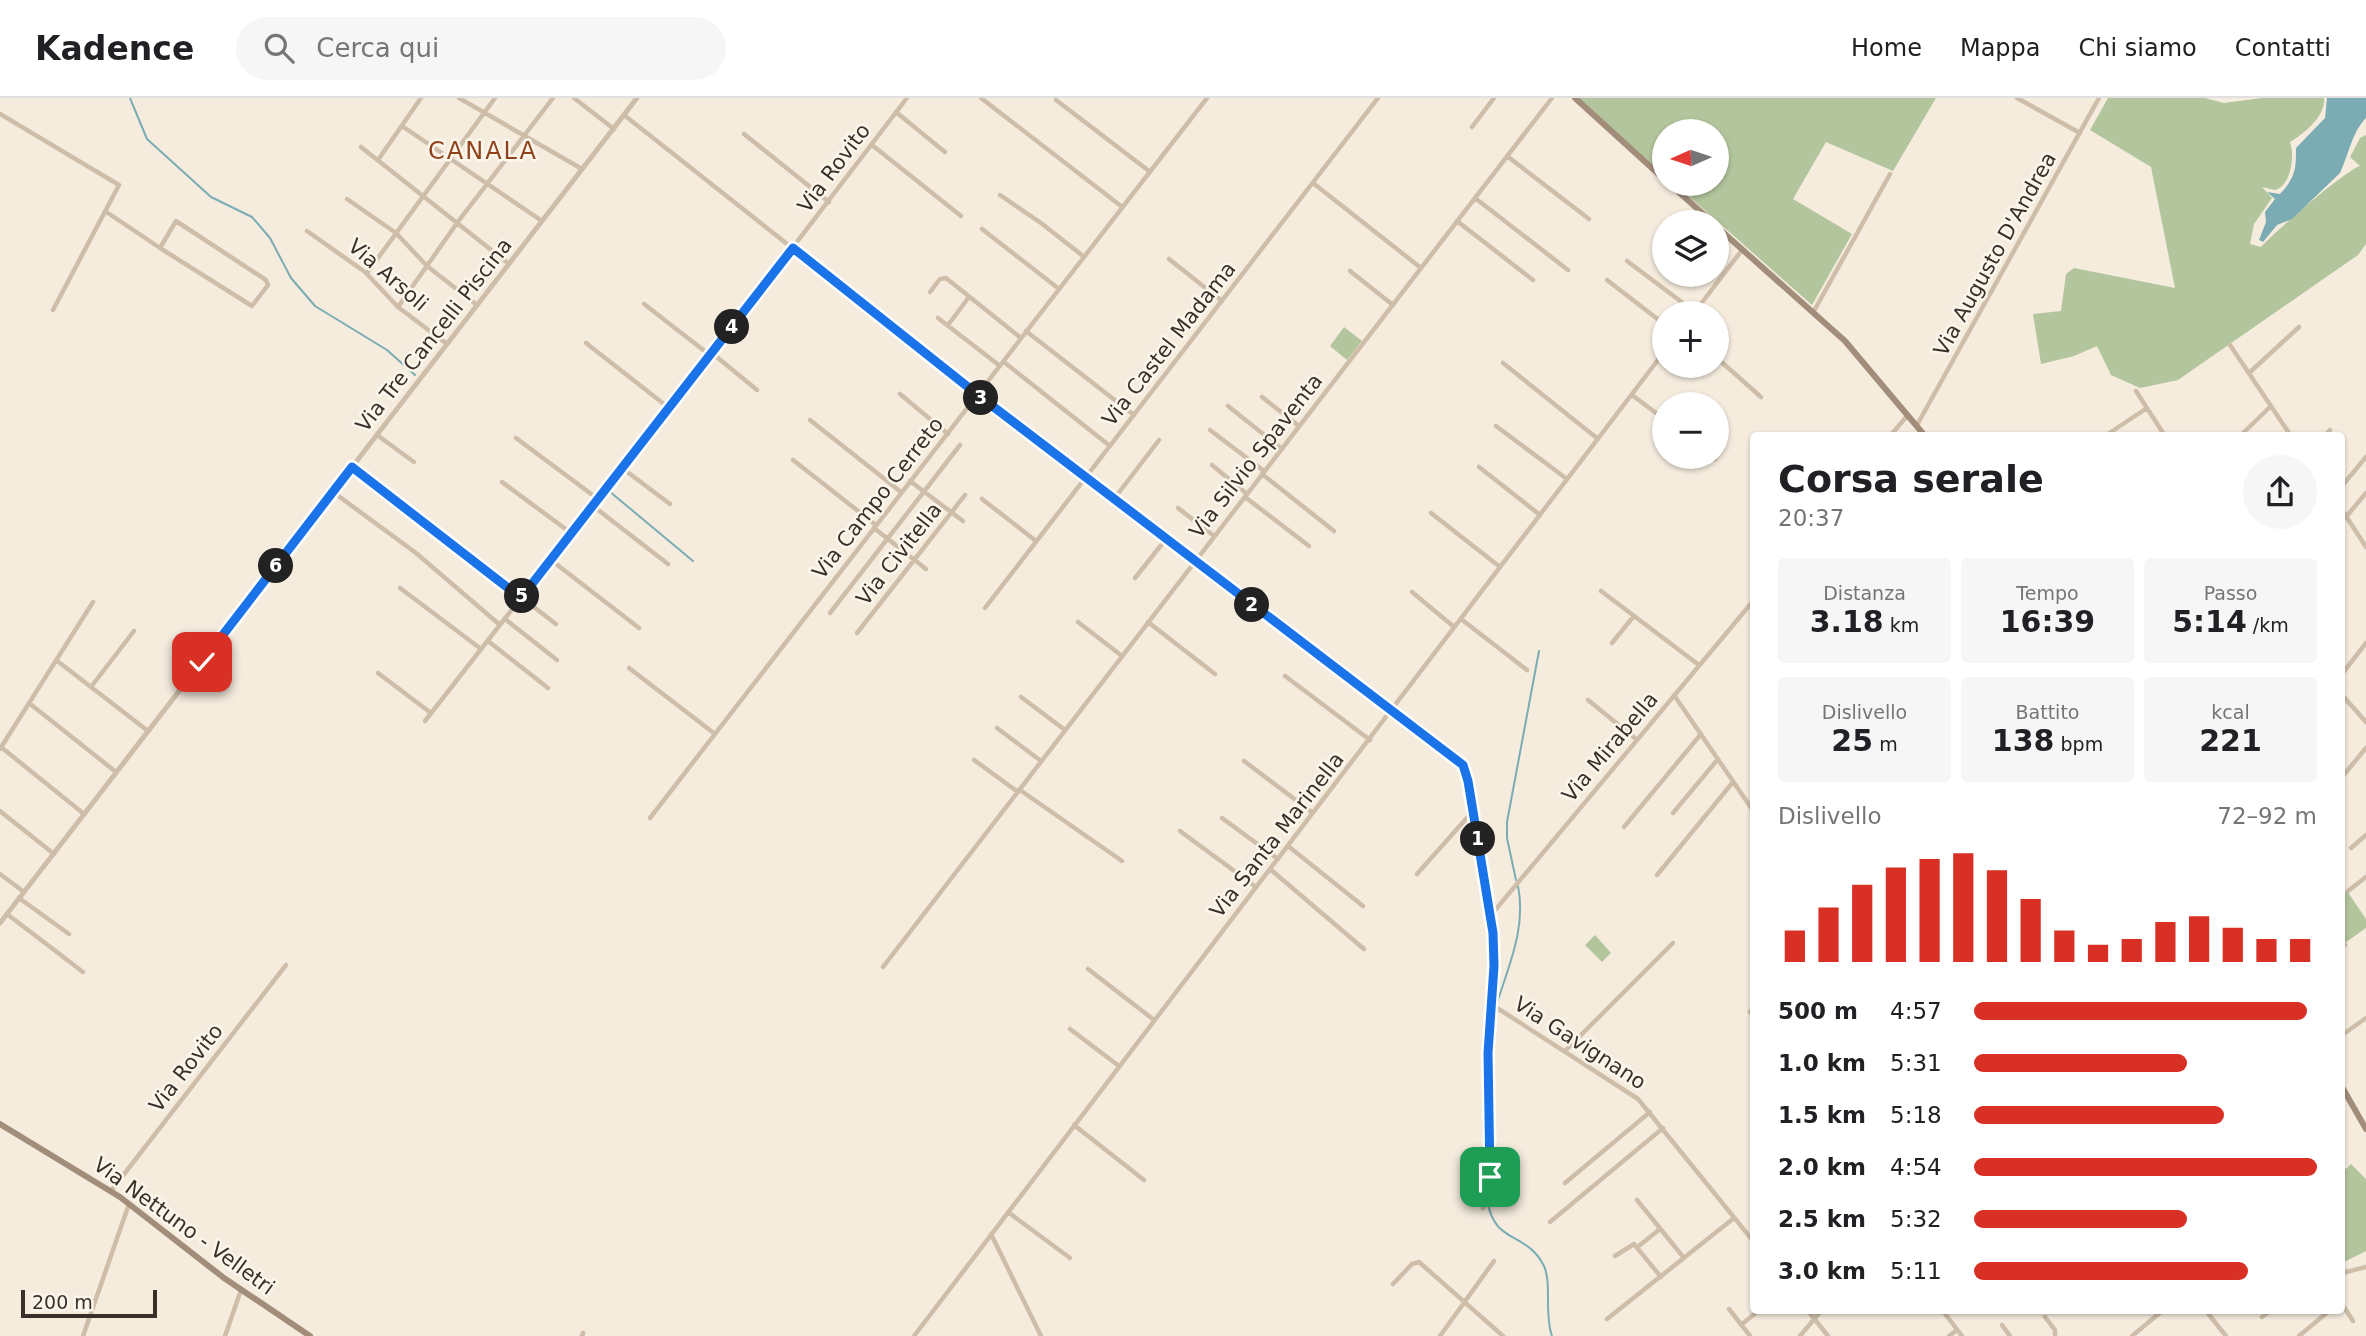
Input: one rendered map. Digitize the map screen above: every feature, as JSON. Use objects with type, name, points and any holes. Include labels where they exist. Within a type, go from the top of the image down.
[{"type":"main road","points":[[1575,98],[1652,168]]},
{"type":"main road","points":[[1683,196],[1699,210]]},
{"type":"main road","points":[[1729,238],[1814,311],[1855,351],[1922,432]]},
{"type":"main road","points":[[2345,1092],[2366,1129]]},
{"type":"main road","name":"Via Nettuno - Velletri","points":[[0,1124],[129,1203],[241,1290],[310,1336]]},
{"type":"street","points":[[378,160],[422,98]]},
{"type":"street","points":[[459,98],[582,169]]},
{"type":"street","points":[[367,273],[495,98]]},
{"type":"street","points":[[398,307],[457,223],[553,98]]},
{"type":"street","points":[[573,98],[614,129]]},
{"type":"street","name":"Via Tre Cancelli Piscina","points":[[0,923],[637,98]]},
{"type":"street","name":"Via Rovito","points":[[425,722],[712,355],[907,98]]},
{"type":"street","points":[[981,98],[1121,206]]},
{"type":"street","name":"Via Campo Cerreto","points":[[650,818],[1207,98]]},
{"type":"street","name":"Via Castel Madama","points":[[985,608],[1378,98]]},
{"type":"street","points":[[1472,127],[1494,98]]},
{"type":"street","name":"Via Silvio Spaventa","points":[[883,967],[1552,98]]},
{"type":"street","points":[[2017,98],[2080,133]]},
{"type":"street","name":"Via Augusto D'Andrea","points":[[1917,425],[2099,98]]},
{"type":"street","points":[[1056,100],[1149,171]]},
{"type":"street","points":[[896,112],[946,152]]},
{"type":"street","points":[[0,114],[119,185],[53,310]]},
{"type":"street","points":[[624,115],[978,395],[1463,765],[1491,915],[1494,966],[1488,1062],[1491,1166],[1483,1208]]},
{"type":"street","points":[[402,126],[542,220]]},
{"type":"street","points":[[744,134],[829,202]]},
{"type":"street","points":[[872,145],[961,216]]},
{"type":"street","points":[[361,147],[509,264]]},
{"type":"street","points":[[1507,156],[1589,219]]},
{"type":"street","points":[[1814,311],[1890,174]]},
{"type":"street","points":[[1313,183],[1421,268]]},
{"type":"street","points":[[1000,195],[1041,223],[1083,257]]},
{"type":"street","points":[[1475,198],[1568,270]]},
{"type":"street","points":[[347,199],[396,233],[427,266],[477,305]]},
{"type":"street","points":[[105,211],[160,248],[252,306],[268,287],[266,279],[176,221],[160,248]]},
{"type":"street","points":[[1457,221],[1533,279]]},
{"type":"street","points":[[982,229],[1059,289]]},
{"type":"street","name":"Via Arsoli","points":[[307,231],[367,273],[398,307],[447,344]]},
{"type":"street","points":[[1704,301],[1742,250]]},
{"type":"street","points":[[1169,259],[1222,301]]},
{"type":"street","points":[[1627,261],[1679,301]]},
{"type":"street","points":[[1350,271],[1393,304]]},
{"type":"street","points":[[930,292],[945,278],[1021,338]]},
{"type":"street","points":[[1607,280],[1652,315]]},
{"type":"street","points":[[948,325],[969,297]]},
{"type":"street","points":[[644,304],[757,390]]},
{"type":"street","points":[[938,318],[1110,446]]},
{"type":"street","points":[[2249,373],[2298,327]]},
{"type":"street","points":[[1026,331],[1134,415]]},
{"type":"street","points":[[586,343],[669,408]]},
{"type":"street","points":[[2230,345],[2288,432]]},
{"type":"street","points":[[1503,363],[1598,439]]},
{"type":"street","name":"Via Santa Marinella","points":[[914,1336],[1652,368]]},
{"type":"street","points":[[1729,369],[1760,397]]},
{"type":"street","points":[[2136,391],[2162,432]]},
{"type":"street","points":[[900,394],[948,434]]},
{"type":"street","points":[[1632,395],[1652,410]]},
{"type":"street","points":[[1262,397],[1299,426]]},
{"type":"street","points":[[1228,406],[1282,449]]},
{"type":"street","points":[[2244,432],[2271,406]]},
{"type":"street","points":[[2111,432],[2147,408]]},
{"type":"street","points":[[1893,432],[1908,414]]},
{"type":"street","points":[[810,421],[901,492]]},
{"type":"street","points":[[1496,426],[1567,479]]},
{"type":"street","points":[[1210,430],[1334,531]]},
{"type":"street","points":[[377,435],[414,462]]},
{"type":"street","points":[[516,438],[598,499]]},
{"type":"street","points":[[1114,499],[1159,440]]},
{"type":"street","points":[[831,613],[960,445]]},
{"type":"street","points":[[2345,482],[2366,457]]},
{"type":"street","points":[[793,460],[926,569]]},
{"type":"street","points":[[1212,465],[1309,545]]},
{"type":"street","points":[[352,467],[556,624]]},
{"type":"street","points":[[1479,467],[1540,515]]},
{"type":"street","points":[[622,468],[670,504]]},
{"type":"street","points":[[910,481],[963,521]]},
{"type":"street","points":[[502,482],[571,533]]},
{"type":"street","points":[[333,492],[416,553],[500,625]]},
{"type":"street","points":[[2366,492],[2346,517],[2366,547]]},
{"type":"street","name":"Via Civitella","points":[[857,633],[965,495]]},
{"type":"street","points":[[982,499],[1036,541]]},
{"type":"street","points":[[593,506],[668,564]]},
{"type":"street","points":[[1178,508],[1214,536]]},
{"type":"street","points":[[1431,513],[1500,567]]},
{"type":"street","points":[[1135,578],[1166,539]]},
{"type":"street","points":[[551,560],[639,628]]},
{"type":"street","points":[[400,588],[481,649]]},
{"type":"street","points":[[1601,591],[1633,617],[1638,616],[1699,665]]},
{"type":"street","points":[[1412,592],[1454,627]]},
{"type":"street","points":[[84,814],[0,748],[93,602]]},
{"type":"street","name":"Via Mirabella","points":[[1491,915],[1750,605]]},
{"type":"street","points":[[1612,643],[1633,617]]},
{"type":"street","points":[[505,619],[557,660]]},
{"type":"street","points":[[1461,619],[1527,670]]},
{"type":"street","points":[[1078,622],[1122,656]]},
{"type":"street","points":[[1148,622],[1215,674]]},
{"type":"street","points":[[91,687],[134,631]]},
{"type":"street","points":[[488,640],[548,688]]},
{"type":"street","points":[[2345,670],[2366,643]]},
{"type":"street","points":[[56,660],[148,731]]},
{"type":"street","points":[[629,668],[715,734]]},
{"type":"street","points":[[378,673],[431,713]]},
{"type":"street","points":[[1284,676],[1370,740]]},
{"type":"street","points":[[1674,695],[1750,806]]},
{"type":"street","points":[[1021,697],[1065,730]]},
{"type":"street","points":[[2345,698],[2366,722]]},
{"type":"street","points":[[1588,700],[1636,739]]},
{"type":"street","points":[[29,703],[116,772]]},
{"type":"street","points":[[997,728],[1041,761]]},
{"type":"street","points":[[1625,827],[1701,734]]},
{"type":"street","points":[[2345,773],[2366,748]]},
{"type":"street","points":[[1673,813],[1718,759]]},
{"type":"street","points":[[974,760],[1122,861]]},
{"type":"street","points":[[1244,761],[1313,813]]},
{"type":"street","points":[[1657,875],[1733,782]]},
{"type":"street","points":[[1417,874],[1473,810]]},
{"type":"street","points":[[0,811],[54,854]]},
{"type":"street","points":[[1223,818],[1278,859]]},
{"type":"street","points":[[1180,831],[1256,887]]},
{"type":"street","points":[[2351,848],[2366,835]]},
{"type":"street","points":[[1288,846],[1363,906]]},
{"type":"street","points":[[1270,869],[1364,949]]},
{"type":"street","points":[[0,874],[69,934]]},
{"type":"street","points":[[2348,891],[2366,877]]},
{"type":"street","points":[[7,914],[83,972]]},
{"type":"street","points":[[1566,1051],[1673,943]]},
{"type":"street","name":"Via Rovito","points":[[111,1191],[286,965]]},
{"type":"street","points":[[1088,969],[1154,1020]]},
{"type":"street","name":"Via Gavignano","points":[[1491,1004],[1632,1094],[1650,1112],[1750,1237]]},
{"type":"street","points":[[2345,1033],[2366,1018]]},
{"type":"street","points":[[1069,1029],[1119,1066]]},
{"type":"street","points":[[1565,1183],[1650,1112]]},
{"type":"street","points":[[1074,1125],[1144,1180]]},
{"type":"street","points":[[1550,1222],[1663,1128]]},
{"type":"street","points":[[1637,1200],[1684,1258]]},
{"type":"street","points":[[83,1336],[129,1203]]},
{"type":"street","points":[[1008,1212],[1070,1258]]},
{"type":"street","points":[[1607,1319],[1734,1218]]},
{"type":"street","points":[[1640,1245],[1660,1229]]},
{"type":"street","points":[[991,1234],[1041,1334]]},
{"type":"street","points":[[1615,1256],[1634,1244],[1661,1277]]},
{"type":"street","points":[[1440,1336],[1494,1261]]},
{"type":"street","points":[[1393,1284],[1418,1262],[1503,1336]]},
{"type":"street","points":[[2345,1272],[2366,1267]]},
{"type":"street","points":[[225,1336],[241,1290]]},
{"type":"street","points":[[2345,1309],[2353,1321]]},
{"type":"street","points":[[1729,1310],[1750,1336]]},
{"type":"street","points":[[1741,1325],[1754,1314]]},
{"type":"street","points":[[1811,1314],[1828,1336]]},
{"type":"street","points":[[1800,1336],[1818,1314]]},
{"type":"street","points":[[1945,1314],[1962,1336]]},
{"type":"street","points":[[2132,1336],[2158,1314]]},
{"type":"street","points":[[2208,1314],[2226,1336]]},
{"type":"street","points":[[2262,1317],[2266,1314]]},
{"type":"street","points":[[2299,1336],[2325,1314]]},
{"type":"street","points":[[2045,1317],[2056,1331],[2055,1336]]},
{"type":"street","points":[[2002,1325],[2010,1336]]},
{"type":"street","points":[[1949,1336],[1958,1330]]},
{"type":"green space","points":[[1577,98],[1936,98],[1893,171],[1826,142],[1793,199],[1852,234],[1812,305],[1729,232],[1729,210],[1704,210],[1689,196],[1729,196],[1729,119],[1652,119],[1652,164]]},
{"type":"green space","points":[[2108,98],[2205,98],[2224,103],[2262,98],[2324,98],[2318,118],[2290,142],[2292,162],[2285,183],[2275,190],[2262,187],[2272,198],[2254,224],[2250,244],[2261,247],[2294,216],[2360,166],[2350,157],[2360,138],[2366,135],[2366,244],[2358,255],[2178,380],[2140,388],[2111,375],[2097,346],[2074,356],[2041,364],[2033,314],[2061,311],[2066,274],[2074,268],[2175,288],[2151,167],[2090,130]]},
{"type":"green space","points":[[1344,327],[1362,341],[1347,360],[1330,346]]},
{"type":"green space","points":[[2347,891],[2366,919],[2366,928],[2345,943]]},
{"type":"green space","points":[[1595,935],[1611,953],[1602,962],[1585,945]]},
{"type":"green space","points":[[2351,1164],[2366,1179],[2366,1251],[2345,1262],[2345,1168]]},
{"type":"water","points":[[2327,98],[2366,98],[2366,118],[2354,137],[2340,173],[2292,219],[2277,225],[2263,242],[2259,240],[2266,222],[2265,212],[2275,199],[2267,192],[2280,194],[2289,182],[2295,167],[2296,148],[2325,118]]},
{"type":"waterway","points":[[130,98],[147,139],[211,197],[252,217],[270,238],[291,278],[315,306],[387,350],[415,375]]},
{"type":"waterway","points":[[609,491],[693,561]]},
{"type":"waterway","points":[[1516,880],[1507,838],[1507,822],[1539,651]]},
{"type":"waterway","points":[[1489,1062],[1494,1013],[1518,935],[1518,886]]},
{"type":"waterway","points":[[1486,1081],[1483,1120],[1486,1183]]},
{"type":"waterway","points":[[1487,1199],[1496,1224],[1528,1247],[1544,1266],[1548,1281],[1548,1318],[1552,1336]]},
{"type":"district","name":"CANALA","points":[[483,151]]},
{"type":"route","points":[[202,662],[352,467],[521,598],[793,248],[978,395],[1463,765],[1468,781],[1493,933],[1494,966],[1488,1053],[1490,1177]]}]
